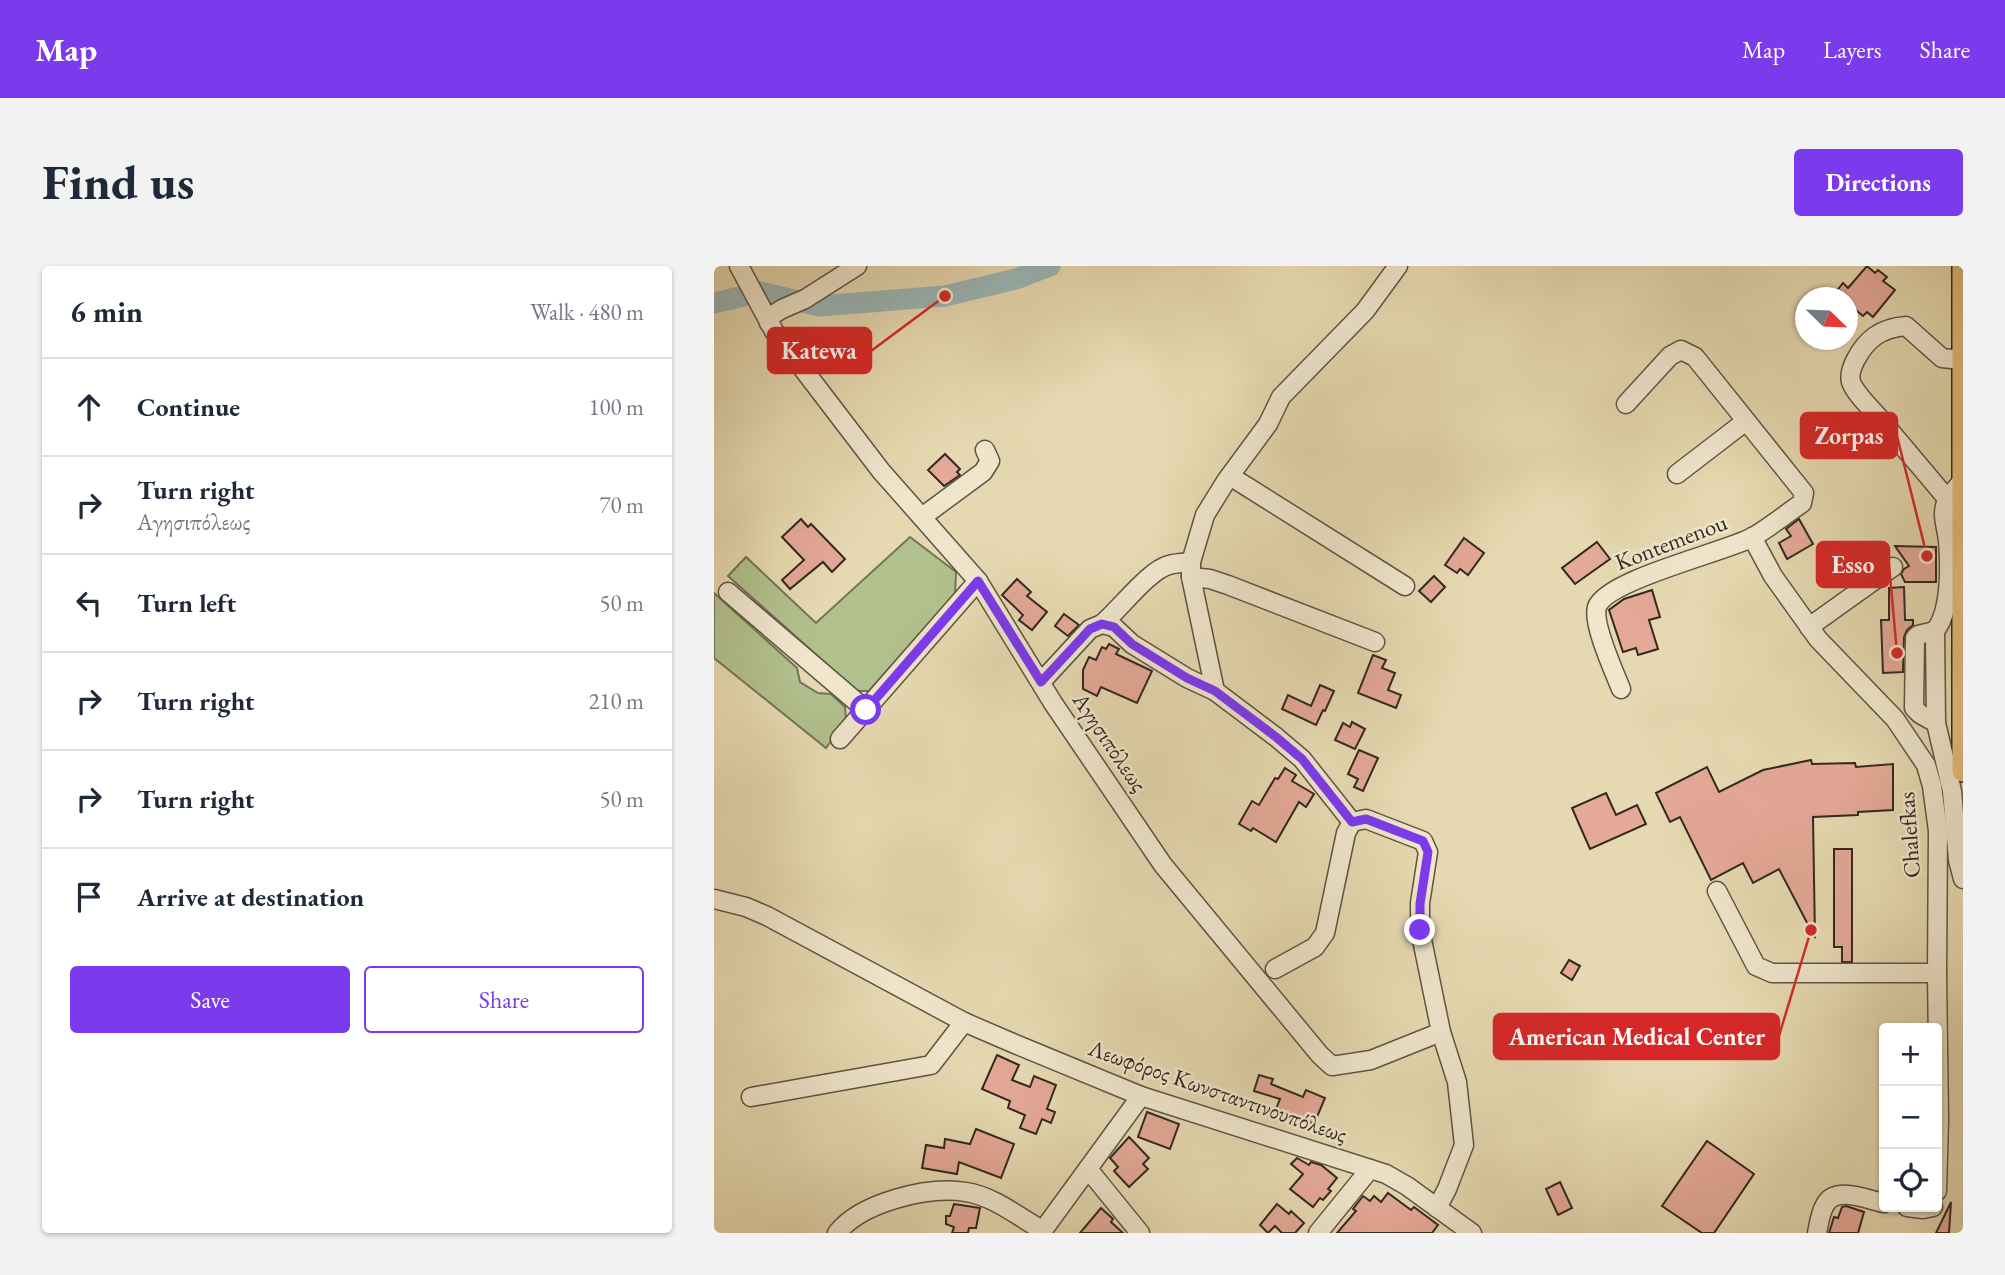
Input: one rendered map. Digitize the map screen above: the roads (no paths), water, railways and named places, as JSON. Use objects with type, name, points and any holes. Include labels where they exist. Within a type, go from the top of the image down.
[{"type":"main road","points":[[1954,764],[1962,481],[1963,266]]},
{"type":"street","name":"Αγησιπόλεως","points":[[739,266],[769,323],[881,471],[978,581],[1041,682],[1163,865],[1320,1055],[1332,1066],[1371,1060],[1441,1032]]},
{"type":"street","points":[[769,323],[771,317],[782,309],[805,299],[857,266]]},
{"type":"street","points":[[1215,691],[1191,570],[1205,515],[1230,475],[1268,424],[1281,397],[1365,311],[1398,266]]},
{"type":"street","points":[[1948,500],[1869,407],[1852,383],[1850,375],[1861,350],[1871,338],[1882,330],[1906,326],[1945,359],[1962,360]]},
{"type":"street","points":[[1626,404],[1670,356],[1681,350],[1695,357],[1746,421],[1677,474]]},
{"type":"street","name":"Kontemenou","points":[[1621,689],[1599,628],[1597,608],[1601,600],[1626,584],[1752,537],[1802,503],[1804,493],[1746,421]]},
{"type":"street","points":[[922,517],[984,472],[990,461],[985,450]]},
{"type":"street","points":[[1230,475],[1405,586]]},
{"type":"street","points":[[1962,481],[1948,500],[1945,520],[1948,543],[1946,608],[1935,631],[1936,723],[1954,764],[1952,791],[1958,860],[1963,879]]},
{"type":"street","name":"Chalefkas","points":[[1752,537],[1773,576],[1818,639],[1895,719],[1926,765],[1936,804],[1938,831],[1939,1149]]},
{"type":"street","points":[[1041,682],[1090,629],[1102,624],[1118,611],[1153,573],[1167,565],[1191,570],[1375,642]]},
{"type":"street","points":[[1809,626],[1893,568]]},
{"type":"street","points":[[840,739],[978,581]]},
{"type":"street","points":[[728,592],[866,710]]},
{"type":"street","points":[[1102,624],[1114,627],[1132,644],[1187,678],[1215,691],[1302,759],[1352,822]]},
{"type":"street","points":[[1926,765],[1954,764]]},
{"type":"street","points":[[1275,969],[1315,947],[1325,933],[1346,833],[1352,822],[1366,819],[1423,841],[1428,852],[1420,904],[1420,930],[1441,1032],[1457,1082],[1464,1145],[1437,1208]]},
{"type":"street","points":[[1717,891],[1756,966],[1763,971],[1808,974],[1937,973]]},
{"type":"street","name":"Λεωφόρος Κωνσταντινουπόλεως","points":[[714,899],[746,907],[767,916],[964,1022],[1141,1096],[1386,1174],[1472,1233]]},
{"type":"street","points":[[751,1097],[931,1065],[964,1022]]},
{"type":"street","points":[[836,1233],[863,1213],[887,1202],[912,1194],[939,1191],[967,1192],[989,1200],[1041,1232],[1141,1096]]},
{"type":"street","points":[[1088,1169],[1140,1233]]},
{"type":"street","points":[[1318,1233],[1370,1169]]},
{"type":"street","points":[[1816,1233],[1825,1204],[1836,1195],[1879,1202]]},
{"type":"waterway","points":[[760,292],[819,306],[945,296],[1016,279],[1050,266]]},
{"type":"waterway","points":[[714,303],[744,296]]},
{"type":"place","name":"Katewa","points":[[945,296]]},
{"type":"place","name":"Zorpas","points":[[1927,556]]},
{"type":"place","name":"Esso","points":[[1897,653]]},
{"type":"place","name":"American Medical Center","points":[[1811,930]]}]
